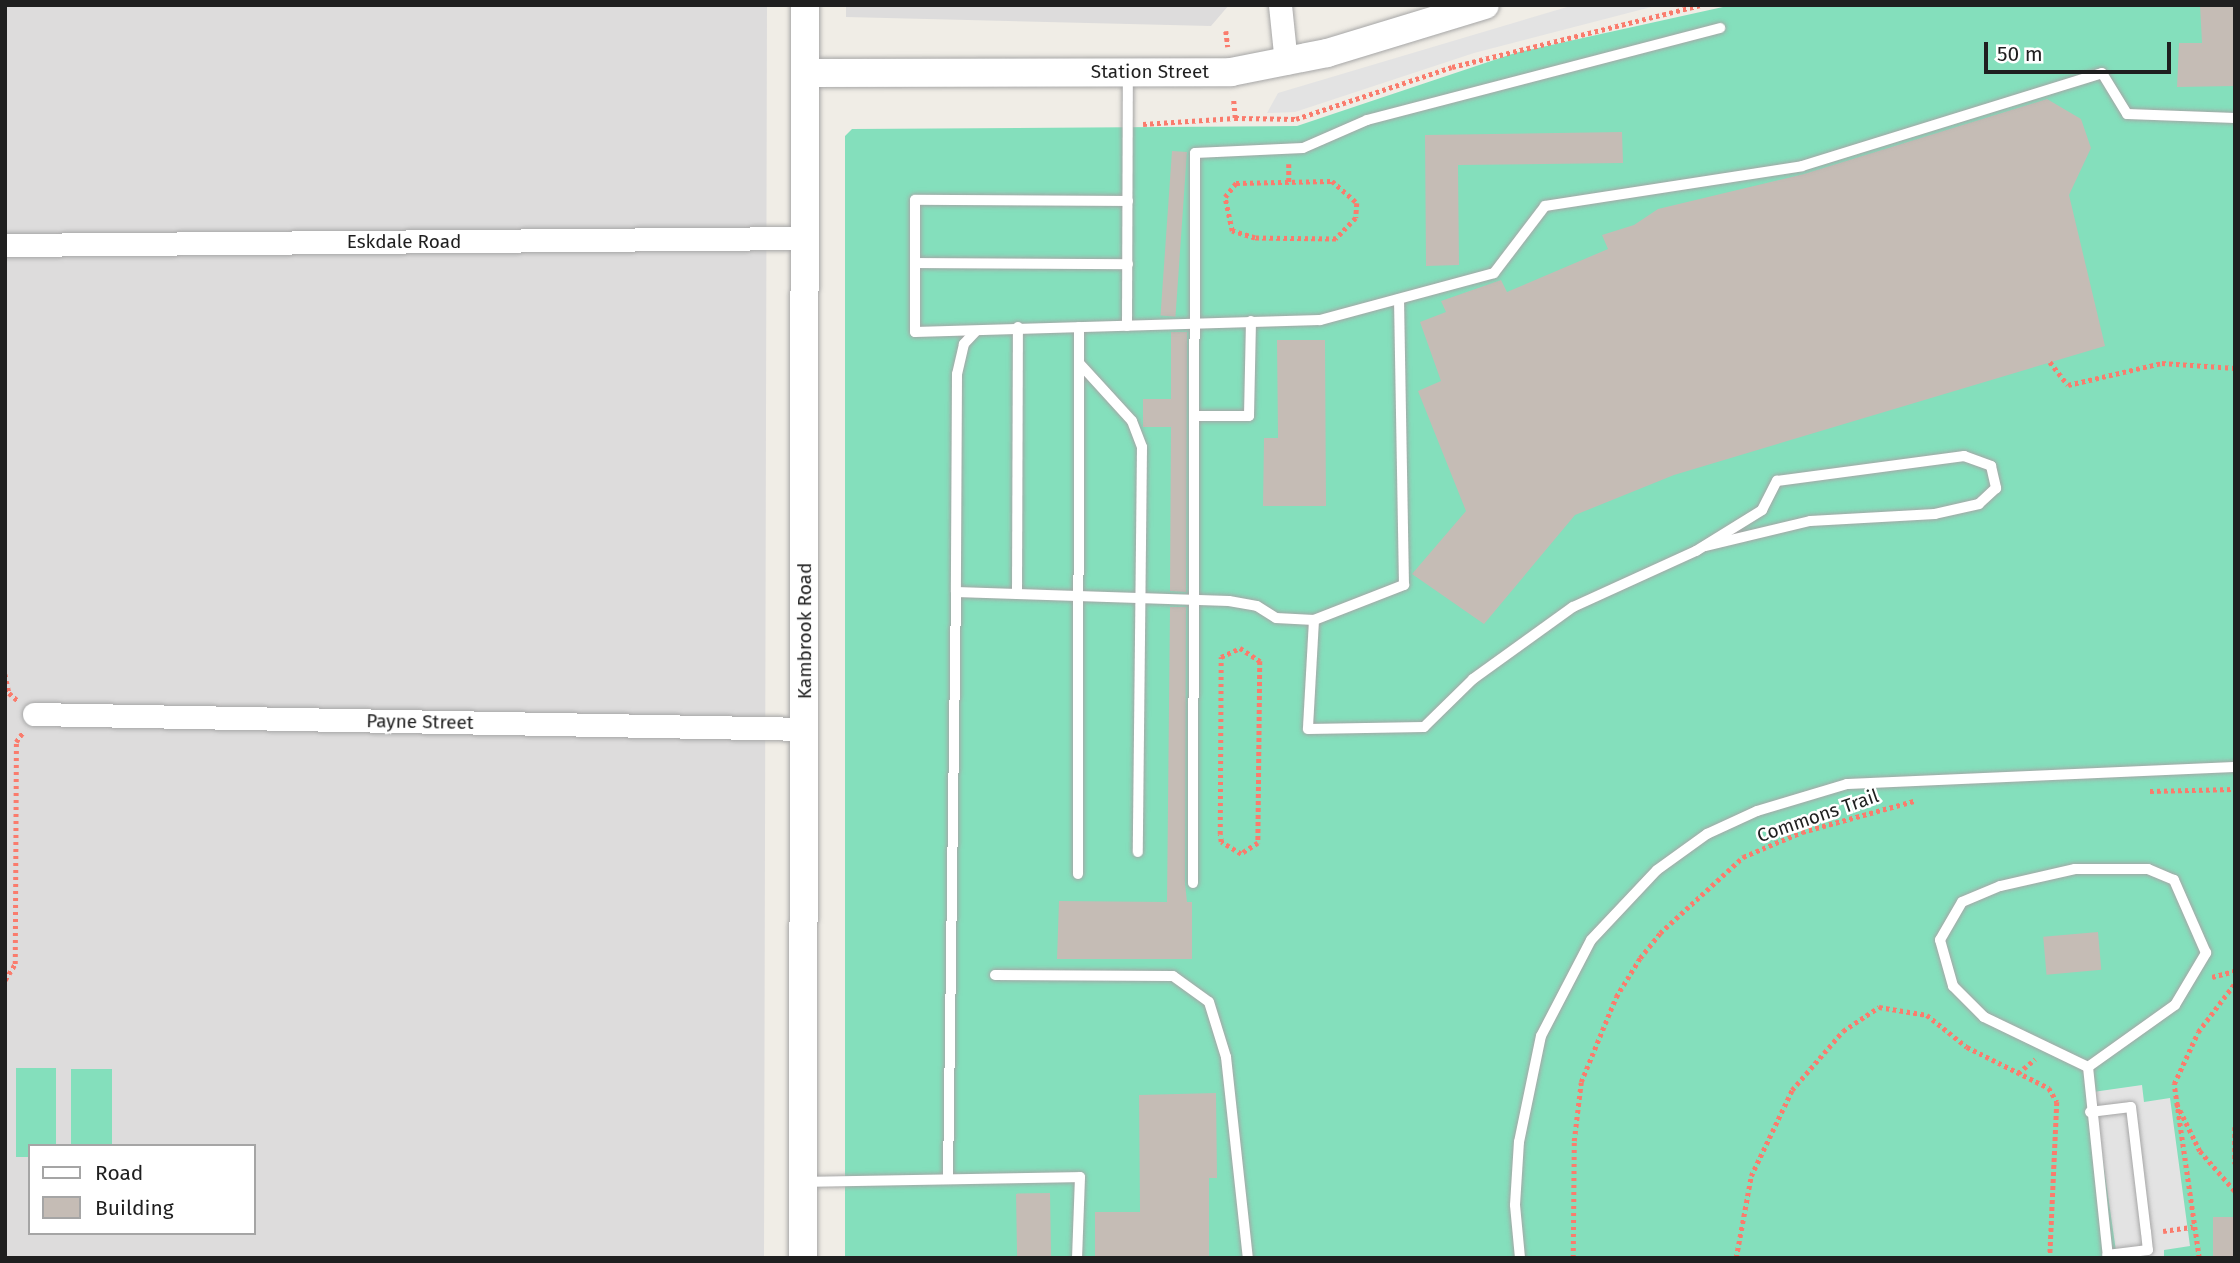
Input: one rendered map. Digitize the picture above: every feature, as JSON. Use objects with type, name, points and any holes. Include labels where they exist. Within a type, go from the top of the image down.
[{"type":"street","name":"Kambrook Road","points":[[803,1258],[806,729],[802,238],[805,5]]},
{"type":"street","points":[[1280,5],[1286,63]]},
{"type":"street","name":"Station Street","points":[[806,73],[1231,72],[1286,63],[1485,5]]},
{"type":"street","name":"Eskdale Road","points":[[5,245],[802,238]]},
{"type":"street","name":"Payne Street","points":[[34,714],[806,729]]},
{"type":"lane","points":[[1193,883],[1195,153],[1303,148],[1367,120],[1720,28]]},
{"type":"lane","points":[[1127,326],[1128,73]]},
{"type":"lane","points":[[1129,201],[915,200],[915,332],[1320,320],[1494,273],[1545,206],[1802,166],[2102,73],[2127,114],[2235,118]]},
{"type":"lane","points":[[915,263],[1128,264]]},
{"type":"lane","points":[[956,592],[1194,599],[1248,604],[1276,618],[1314,620],[1404,585],[1399,299]]},
{"type":"lane","points":[[1194,416],[1249,416],[1251,321]]},
{"type":"lane","points":[[1017,594],[1018,327]]},
{"type":"lane","points":[[1078,874],[1079,327]]},
{"type":"lane","points":[[948,1179],[957,374],[964,344],[976,331]]},
{"type":"lane","points":[[1080,364],[1132,421],[1142,447],[1138,852]]},
{"type":"lane","points":[[1314,620],[1308,729],[1424,727],[1474,679],[1573,607],[1704,546],[1762,510],[1777,481],[1964,456],[1991,466],[1996,488],[1979,504],[1935,514],[1810,521],[1704,546]]},
{"type":"lane","points":[[1520,1258],[1515,1205],[1519,1142],[1541,1036],[1591,940],[1657,870],[1707,834],[1757,810],[1847,783],[2235,767]]},
{"type":"lane","points":[[2075,869],[2148,869],[2174,880],[2206,953],[2175,1005],[2088,1067],[1984,1017],[1953,986],[1940,940],[1962,902],[2000,886],[2075,869]]},
{"type":"lane","points":[[995,975],[1173,976],[1209,1002],[1226,1057],[1248,1258]]},
{"type":"lane","points":[[2088,1067],[2090,1112],[2107,1256],[2148,1250],[2131,1107],[2090,1112]]},
{"type":"lane","points":[[804,1182],[1080,1177],[1077,1258]]},
{"type":"path","points":[[1235,118],[1296,119],[1452,67],[1701,5]]},
{"type":"path","points":[[1332,181],[1348,192],[1357,203],[1347,232],[1336,239],[1255,238],[1231,231],[1225,197],[1236,183],[1289,182],[1332,181]]},
{"type":"path","points":[[2050,362],[2068,385],[2162,363],[2235,368]]},
{"type":"path","points":[[1240,648],[1260,661],[1258,843],[1241,854],[1221,842],[1220,834],[1221,657],[1240,648]]},
{"type":"path","points":[[5,980],[15,964],[16,742],[34,714]]},
{"type":"path","points":[[2144,791],[2235,789]]},
{"type":"path","name":"Commons Trail","points":[[1573,1258],[1574,1141],[1581,1082],[1616,997],[1660,933],[1743,857],[1802,832],[1927,800]]},
{"type":"path","points":[[2199,1258],[2174,1084],[2198,1032],[2235,983]]},
{"type":"path","points":[[1737,1258],[1751,1176],[1792,1090],[1843,1031],[1879,1007],[1927,1015],[1967,1047],[2049,1088],[2057,1102],[2050,1258]]},
{"type":"path","points":[[2175,1100],[2200,1152],[2235,1191]]},
{"type":"path","points":[[2235,1127],[2235,1164]]},
{"type":"path","points":[[2146,1233],[2193,1227]]},
{"type":"shaded area","points":[[5,5],[767,5],[764,1258],[5,1258]]},
{"type":"shaded area","points":[[846,5],[1229,5],[1211,26],[846,17]]},
{"type":"shaded area","points":[[1574,5],[1659,5],[1474,53],[1295,112],[1267,113],[1278,93]]},
{"type":"shaded area","points":[[2142,1085],[2144,1102],[2170,1098],[2190,1246],[2164,1250],[2164,1258],[2117,1258],[2093,1092]]},
{"type":"green space","points":[[1732,5],[2235,5],[2235,1258],[845,1258],[845,136],[852,129],[1297,126],[1515,53]]},
{"type":"green space","points":[[16,1068],[56,1068],[56,1144],[28,1144],[28,1157],[16,1157]]},
{"type":"green space","points":[[71,1069],[112,1069],[112,1144],[71,1144]]},
{"type":"building","points":[[2200,5],[2235,5],[2235,86],[2177,87],[2179,43],[2202,43]]},
{"type":"building","points":[[2047,99],[2081,119],[2091,148],[2069,195],[2105,346],[1674,475],[1575,515],[1484,624],[1412,574],[1466,511],[1418,391],[1441,381],[1420,322],[1446,312],[1441,301],[1501,280],[1507,292],[1608,249],[1602,235],[1634,225],[1658,209],[1804,174]]},
{"type":"building","points":[[1622,132],[1623,163],[1458,165],[1459,265],[1426,266],[1425,135]]},
{"type":"building","points":[[1172,151],[1187,152],[1175,317],[1160,316]]},
{"type":"building","points":[[1171,332],[1187,332],[1186,592],[1170,591],[1171,427],[1143,427],[1143,399],[1171,399]]},
{"type":"building","points":[[1277,340],[1325,340],[1326,506],[1263,506],[1264,438],[1278,438]]},
{"type":"building","points":[[1170,607],[1186,607],[1185,883],[1187,902],[1192,902],[1192,959],[1057,959],[1059,901],[1167,902]]},
{"type":"building","points":[[2098,932],[2101,970],[2047,975],[2043,937]]},
{"type":"building","points":[[1216,1093],[1217,1178],[1209,1178],[1209,1258],[1095,1258],[1095,1212],[1140,1212],[1139,1095]]},
{"type":"building","points":[[1050,1193],[1051,1258],[1017,1258],[1016,1194]]},
{"type":"building","points":[[2213,1217],[2235,1217],[2235,1258],[2213,1258]]}]
